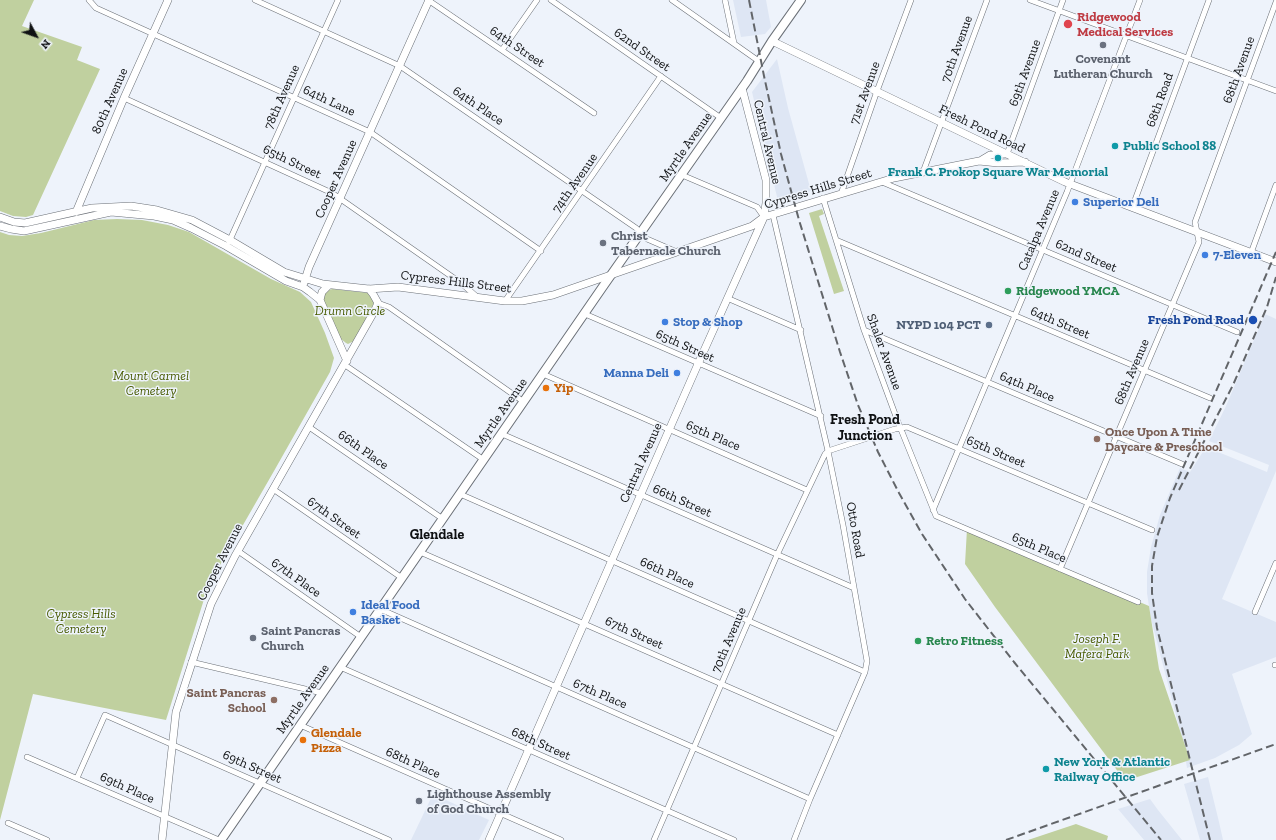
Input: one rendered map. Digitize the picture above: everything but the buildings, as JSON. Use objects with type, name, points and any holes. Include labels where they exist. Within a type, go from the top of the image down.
[{"type":"main road","name":"80th Avenue","points":[[76,212],[124,98],[168,0]]},
{"type":"main road","name":"Cooper Avenue","points":[[302,287],[309,267],[429,0]]},
{"type":"main road","name":"Myrtle Avenue","points":[[220,840],[640,233],[682,175],[801,0]]},
{"type":"main road","name":"Fresh Pond Road","points":[[772,41],[1070,184],[1276,262]]},
{"type":"main road","name":"Central Avenue","points":[[489,840],[764,217],[766,203],[766,180],[742,88]]},
{"type":"main road","name":"Cypress Hills Street","points":[[979,161],[990,155],[1007,154]]},
{"type":"main road","name":"Cypress Hills Street","points":[[0,226],[24,231],[111,212],[154,216],[172,220],[228,243],[278,269],[305,279],[329,285],[369,289],[398,287],[505,301],[522,301],[553,295],[612,275],[752,226],[764,217],[823,198],[923,172],[979,161],[998,163],[1025,162]]},
{"type":"main road","name":"Cypress Hills Street","points":[[0,217],[25,224],[92,208],[124,207],[157,210],[192,220],[286,281],[302,287]]},
{"type":"main road","points":[[320,300],[322,292],[329,285]]},
{"type":"main road","points":[[302,287],[320,300],[346,363]]},
{"type":"main road","points":[[369,289],[374,294],[378,304]]},
{"type":"main road","name":"Cooper Avenue","points":[[162,840],[171,744],[176,712],[211,604],[273,489],[346,363],[378,304]]},
{"type":"street","name":"64th Place","points":[[255,0],[400,66],[636,228],[647,239],[676,252]]},
{"type":"street","name":"78th Avenue","points":[[228,243],[338,0]]},
{"type":"street","name":"64th Street","points":[[429,0],[594,113]]},
{"type":"street","points":[[502,50],[537,0]]},
{"type":"street","name":"62nd Street","points":[[551,0],[721,118]]},
{"type":"street","points":[[672,0],[760,62]]},
{"type":"street","points":[[725,0],[734,43]]},
{"type":"street","name":"71st Avenue","points":[[841,194],[911,0]]},
{"type":"street","name":"70th Avenue","points":[[923,172],[987,0]]},
{"type":"street","points":[[1030,0],[1276,91]]},
{"type":"street","name":"69th Avenue","points":[[1007,154],[1064,0]]},
{"type":"street","name":"Catalpa Avenue","points":[[933,510],[1070,184],[1140,0]]},
{"type":"street","name":"68th Road","points":[[1132,208],[1209,0]]},
{"type":"street","name":"64th Lane","points":[[90,1],[96,8],[294,96],[370,132],[541,251]]},
{"type":"street","name":"68th Avenue","points":[[1060,569],[1200,242],[1194,222],[1276,2]]},
{"type":"street","name":"74th Avenue","points":[[505,301],[661,76]]},
{"type":"street","name":"65th Street","points":[[124,98],[332,193],[462,283],[476,296]]},
{"type":"street","points":[[682,175],[757,207],[764,217]]},
{"type":"street","name":"62nd Street","points":[[882,182],[1237,332]]},
{"type":"street","points":[[1251,253],[1276,185]]},
{"type":"street","name":"Shaler Avenue","points":[[823,198],[864,330],[900,428],[933,510]]},
{"type":"street","name":"Otto Road","points":[[773,215],[821,416],[843,525],[867,661],[865,672],[810,799],[794,840]]},
{"type":"street","name":"64th Street","points":[[836,240],[1210,398]]},
{"type":"street","points":[[728,298],[801,330]]},
{"type":"street","points":[[378,304],[389,307],[524,402]]},
{"type":"street","name":"65th Street","points":[[585,314],[821,416]]},
{"type":"street","name":"64th Place","points":[[864,330],[1182,464]]},
{"type":"street","points":[[346,363],[484,460]]},
{"type":"street","name":"65th Place","points":[[543,374],[808,490]]},
{"type":"street","name":"66th Place","points":[[309,427],[443,519]]},
{"type":"street","name":"65th Street","points":[[828,451],[907,427],[1152,530]]},
{"type":"street","name":"66th Street","points":[[502,434],[854,588]]},
{"type":"street","name":"70th Avenue","points":[[654,840],[777,555],[824,454],[828,451]]},
{"type":"street","name":"67th Street","points":[[273,489],[402,578]]},
{"type":"street","name":"66th Place","points":[[460,494],[865,672]]},
{"type":"street","name":"65th Place","points":[[933,510],[936,516],[1138,602]]},
{"type":"street","name":"67th Place","points":[[238,552],[361,637]]},
{"type":"street","name":"67th Street","points":[[420,552],[838,735]]},
{"type":"street","points":[[1256,612],[1276,563]]},
{"type":"street","name":"67th Place","points":[[380,609],[694,746],[810,799]]},
{"type":"street","points":[[191,662],[322,693]]},
{"type":"street","name":"68th Street","points":[[340,667],[734,840]]},
{"type":"street","name":"69th Street","points":[[77,778],[105,715],[389,840]]},
{"type":"street","name":"68th Place","points":[[300,725],[562,840]]},
{"type":"street","name":"69th Place","points":[[27,757],[220,840]]},
{"type":"street","points":[[8,823],[47,840]]},
{"type":"shaded area","points":[[733,0],[766,0],[771,27],[765,34],[741,37]]},
{"type":"shaded area","points":[[777,59],[788,108],[811,191],[778,201],[752,92]]},
{"type":"shaded area","points":[[1265,314],[1276,319],[1276,471],[1222,599],[1276,622],[1276,657],[1232,674],[1252,734],[1239,745],[1215,758],[1187,768],[1183,742],[1151,619],[1147,593],[1147,572],[1151,547],[1160,515],[1180,468],[1190,472],[1206,447],[1267,472],[1269,465],[1209,441],[1226,406]]},
{"type":"shaded area","points":[[1208,777],[1223,840],[1200,840],[1184,784]]},
{"type":"shaded area","points":[[433,794],[489,820],[479,840],[411,840]]},
{"type":"shaded area","points":[[1150,799],[1182,840],[1144,840],[1118,809]]},
{"type":"green space","points":[[0,0],[34,0],[22,26],[82,47],[77,60],[100,69],[33,215],[26,217],[13,216],[0,211]]},
{"type":"green space","points":[[822,209],[824,214],[819,216],[844,291],[834,294],[809,213]]},
{"type":"green space","name":"Mount Carmel Cemetery","points":[[94,220],[142,220],[168,225],[189,232],[271,279],[300,292],[311,302],[334,358],[330,372],[216,572],[206,593],[166,720],[33,694],[0,820],[0,232],[9,235],[22,236]]},
{"type":"green space","name":"Drumn Circle","points":[[332,289],[369,293],[374,303],[356,340],[348,344],[341,339],[324,301],[324,294]]},
{"type":"green space","name":"Joseph F. Mafera Park","points":[[967,529],[1149,606],[1159,669],[1190,760],[1125,781],[995,607],[965,564]]},
{"type":"green space","points":[[1076,824],[1108,836],[1107,840],[1028,840]]},
{"type":"railway","points":[[749,0],[781,154],[799,220],[858,405],[878,452],[922,534],[965,599],[1014,662],[1161,840]]},
{"type":"railway","points":[[1210,840],[1157,628],[1152,593],[1152,566],[1157,537],[1170,498],[1276,252]]},
{"type":"railway","points":[[1179,490],[1233,385],[1267,307],[1276,277]]},
{"type":"railway","points":[[1006,840],[1276,744]]},
{"type":"place","name":"Ridgewood Medical Services","points":[[1068,24]]},
{"type":"place","name":"Covenant Lutheran Church","points":[[1103,45]]},
{"type":"place","name":"Public School 88","points":[[1115,146]]},
{"type":"place","name":"Frank C. Prokop Square War Memorial","points":[[998,158]]},
{"type":"place","name":"Superior Deli","points":[[1075,202]]},
{"type":"place","name":"Christ Tabernacle Church","points":[[603,243]]},
{"type":"place","name":"7-Eleven","points":[[1205,255]]},
{"type":"place","name":"Ridgewood YMCA","points":[[1008,291]]},
{"type":"place","name":"Fresh Pond Road","points":[[1253,320]]},
{"type":"place","name":"Stop & Shop","points":[[665,322]]},
{"type":"place","name":"NYPD 104 PCT","points":[[989,325]]},
{"type":"place","name":"Manna Deli","points":[[677,373]]},
{"type":"place","name":"Yip","points":[[546,388]]},
{"type":"place","name":"Once Upon A Time Daycare & Preschool","points":[[1097,439]]},
{"type":"place","name":"Ideal Food Basket","points":[[353,612]]},
{"type":"place","name":"Saint Pancras Church","points":[[253,638]]},
{"type":"place","name":"Retro Fitness","points":[[918,641]]},
{"type":"place","name":"Saint Pancras School","points":[[274,700]]},
{"type":"place","name":"Glendale Pizza","points":[[303,740]]},
{"type":"place","name":"New York & Atlantic Railway Office","points":[[1046,769]]},
{"type":"place","name":"Lighthouse Assembly of God Church","points":[[419,801]]},
{"type":"district","name":"Fresh Pond Junction","points":[[865,428]]},
{"type":"district","name":"Glendale","points":[[437,535]]},
{"type":"park label","name":"Cypress Hills Cemetery","points":[[81,622]]}]
